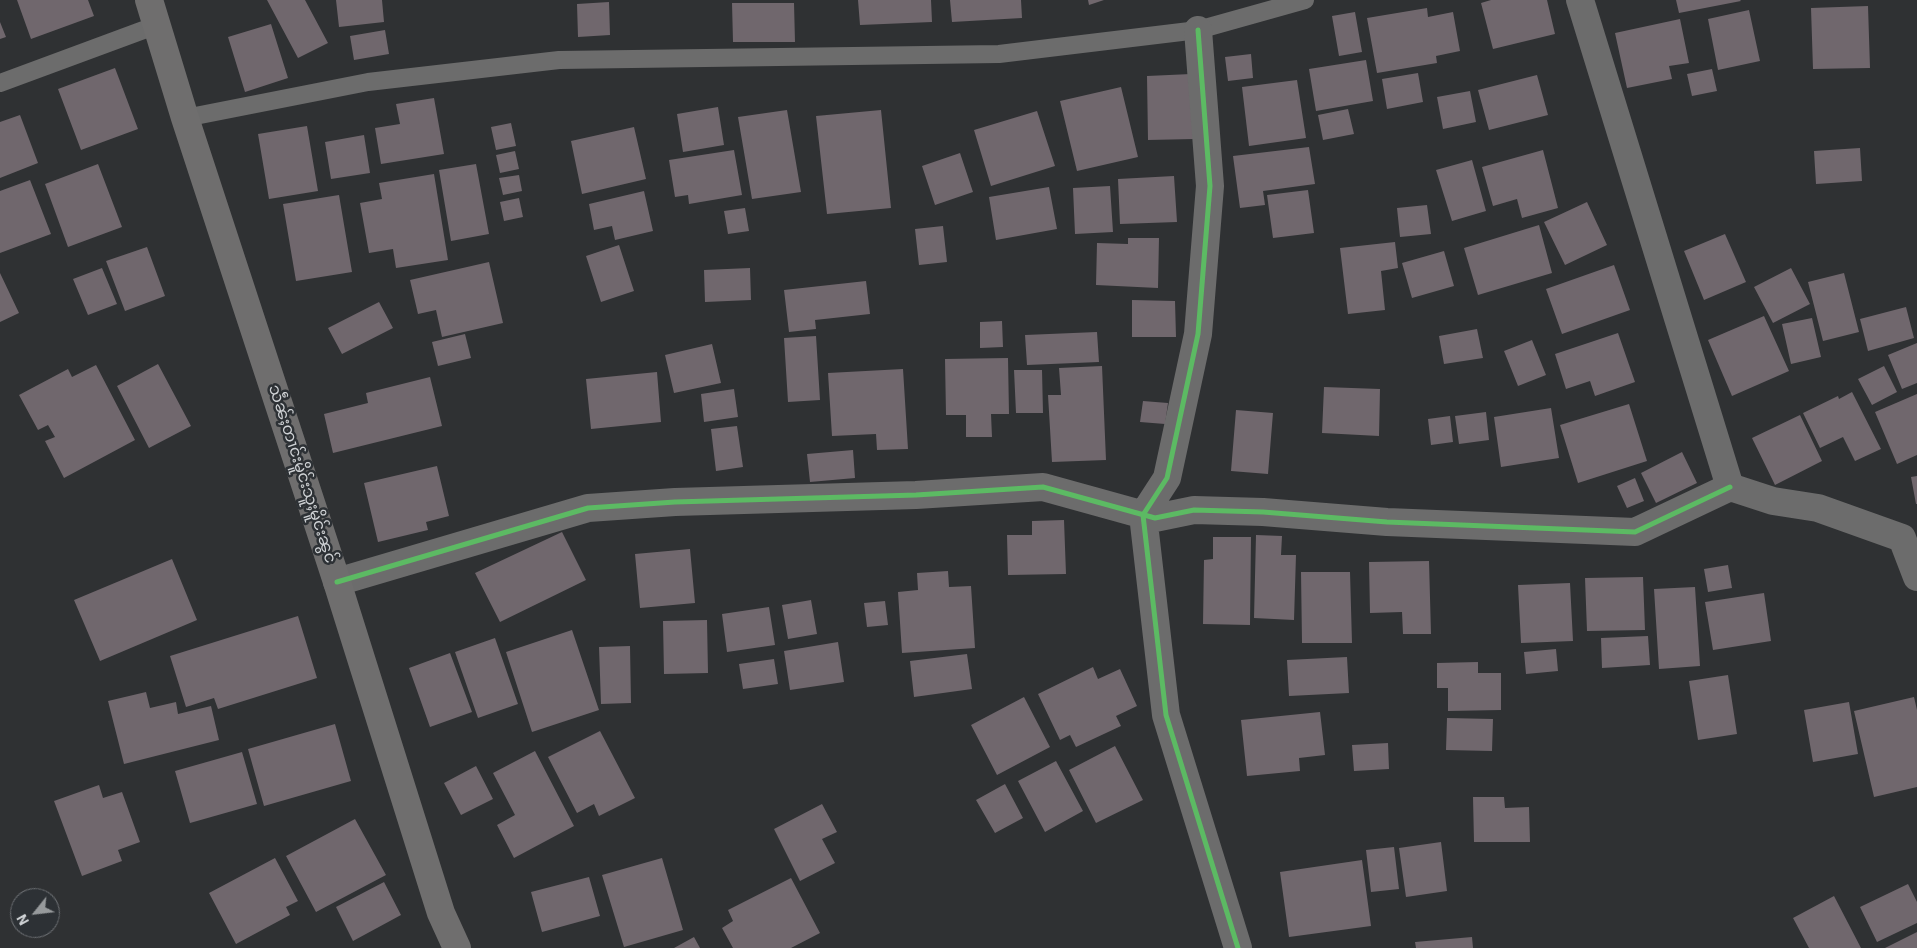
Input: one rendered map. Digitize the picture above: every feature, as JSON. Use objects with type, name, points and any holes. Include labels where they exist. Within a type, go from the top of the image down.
[{"type":"main road","name":"သဵၼ်ႈတၢင်းမိူင်းသူႈမိူင်းၼွင်","points":[[153,12],[185,118],[337,582],[441,913],[457,948]]},
{"type":"street","points":[[1580,0],[1730,487]]},
{"type":"street","points":[[1198,30],[1210,186],[1198,334],[1168,478],[1143,515],[1166,715],[1238,948]]},
{"type":"street","points":[[337,582],[588,508],[675,502],[916,495],[1043,487],[1155,518],[1194,510],[1214,510],[1387,522],[1635,532],[1730,487],[1773,501],[1818,508],[1902,538],[1917,577]]},
{"type":"lane","points":[[185,118],[368,82],[559,60],[999,54],[1198,30],[1305,0]]},
{"type":"lane","points":[[0,83],[153,12]]},
{"type":"building","points":[[17,0],[88,0],[94,16],[31,39]]},
{"type":"building","points":[[267,0],[305,0],[328,43],[298,58]]},
{"type":"building","points":[[336,0],[382,0],[384,22],[339,27]]},
{"type":"building","points":[[858,0],[931,0],[932,22],[860,25]]},
{"type":"building","points":[[950,0],[1021,0],[1022,18],[952,22]]},
{"type":"building","points":[[1088,0],[1104,0],[1089,5]]},
{"type":"building","points":[[1491,0],[1547,0],[1555,34],[1493,49],[1481,3]]},
{"type":"building","points":[[1676,0],[1740,0],[1741,1],[1679,13]]},
{"type":"building","points":[[609,2],[610,35],[578,37],[577,4]]},
{"type":"building","points":[[732,3],[794,3],[795,42],[733,42]]},
{"type":"building","points":[[1868,6],[1870,68],[1813,69],[1811,8]]},
{"type":"building","points":[[1427,8],[1428,17],[1453,12],[1460,51],[1436,56],[1437,63],[1377,73],[1367,18]]},
{"type":"building","points":[[1749,10],[1760,61],[1718,70],[1708,19]]},
{"type":"building","points":[[1355,12],[1362,52],[1339,56],[1332,16]]},
{"type":"building","points":[[1680,19],[1689,63],[1669,66],[1672,79],[1627,88],[1615,33]]},
{"type":"building","points":[[0,22],[6,37],[0,39]]},
{"type":"building","points":[[271,24],[288,78],[245,92],[228,37]]},
{"type":"building","points":[[385,30],[389,54],[354,60],[350,36]]},
{"type":"building","points":[[1251,54],[1253,78],[1228,81],[1225,57]]},
{"type":"building","points":[[1366,60],[1373,101],[1316,111],[1309,69]]},
{"type":"building","points":[[115,68],[138,129],[81,150],[58,89]]},
{"type":"building","points":[[1712,69],[1717,91],[1692,96],[1687,74]]},
{"type":"building","points":[[1418,73],[1423,102],[1387,109],[1382,79]]},
{"type":"building","points":[[1191,74],[1194,139],[1148,140],[1147,76]]},
{"type":"building","points":[[1537,75],[1548,115],[1489,130],[1478,90]]},
{"type":"building","points":[[1297,80],[1306,138],[1249,146],[1242,87]]},
{"type":"building","points":[[1121,87],[1138,157],[1077,171],[1060,101]]},
{"type":"building","points":[[1470,91],[1476,122],[1443,129],[1437,97]]},
{"type":"building","points":[[434,98],[444,154],[381,164],[375,128],[400,124],[396,104]]},
{"type":"building","points":[[718,107],[724,145],[683,152],[677,114]]},
{"type":"building","points":[[1348,109],[1354,134],[1323,140],[1318,115]]},
{"type":"building","points":[[787,110],[801,192],[752,199],[738,117]]},
{"type":"building","points":[[881,110],[891,208],[827,214],[816,116]]},
{"type":"building","points":[[1037,111],[1055,166],[991,186],[974,130]]},
{"type":"building","points":[[20,115],[38,163],[0,178],[0,122]]},
{"type":"building","points":[[511,123],[516,146],[496,150],[491,127]]},
{"type":"building","points":[[307,126],[318,191],[269,199],[258,134]]},
{"type":"building","points":[[634,127],[646,179],[582,194],[571,141]]},
{"type":"building","points":[[364,135],[370,173],[331,179],[325,142]]},
{"type":"building","points":[[1309,147],[1315,184],[1263,191],[1265,205],[1240,208],[1233,156]]},
{"type":"building","points":[[1860,148],[1862,181],[1816,184],[1814,151]]},
{"type":"building","points":[[734,150],[742,195],[689,204],[688,195],[675,197],[669,160]]},
{"type":"building","points":[[1543,150],[1558,208],[1522,218],[1517,199],[1493,206],[1482,167]]},
{"type":"building","points":[[515,151],[519,169],[500,173],[496,155]]},
{"type":"building","points":[[960,153],[973,192],[935,205],[922,166]]},
{"type":"building","points":[[1472,160],[1486,211],[1452,221],[1436,170]]},
{"type":"building","points":[[98,164],[122,227],[68,247],[45,184]]},
{"type":"building","points":[[476,164],[489,234],[451,241],[439,170]]},
{"type":"building","points":[[434,174],[448,260],[396,268],[393,249],[369,253],[360,203],[382,199],[379,183]]},
{"type":"building","points":[[519,175],[522,191],[503,195],[499,178]]},
{"type":"building","points":[[1174,176],[1177,222],[1120,224],[1118,179]]},
{"type":"building","points":[[30,180],[51,234],[0,253],[0,191]]},
{"type":"building","points":[[1110,186],[1113,232],[1075,234],[1073,188]]},
{"type":"building","points":[[1049,187],[1057,229],[996,240],[989,197]]},
{"type":"building","points":[[1308,190],[1314,233],[1273,238],[1267,195]]},
{"type":"building","points":[[644,191],[653,231],[615,240],[612,226],[594,230],[589,204]]},
{"type":"building","points":[[339,195],[352,272],[296,281],[283,204]]},
{"type":"building","points":[[519,198],[523,217],[504,221],[500,202]]},
{"type":"building","points":[[1587,202],[1607,245],[1565,265],[1544,222]]},
{"type":"building","points":[[1427,205],[1431,234],[1400,237],[1397,208]]},
{"type":"building","points":[[745,208],[749,231],[728,234],[724,211]]},
{"type":"building","points":[[1539,225],[1552,273],[1478,295],[1464,248]]},
{"type":"building","points":[[943,226],[947,262],[919,265],[915,229]]},
{"type":"building","points":[[1725,234],[1746,282],[1704,300],[1684,251]]},
{"type":"building","points":[[1128,238],[1159,238],[1158,288],[1096,285],[1097,243],[1128,244]]},
{"type":"building","points":[[1395,242],[1398,268],[1381,271],[1385,310],[1348,314],[1340,248]]},
{"type":"building","points":[[619,245],[634,291],[601,302],[586,256]]},
{"type":"building","points":[[147,247],[165,296],[125,311],[106,261]]},
{"type":"building","points":[[1444,251],[1454,286],[1412,298],[1402,263]]},
{"type":"building","points":[[489,262],[503,323],[442,337],[436,310],[418,314],[410,280]]},
{"type":"building","points":[[1614,265],[1630,310],[1562,334],[1546,289]]},
{"type":"building","points":[[102,268],[117,304],[88,315],[73,279]]},
{"type":"building","points":[[750,268],[751,300],[705,302],[704,270]]},
{"type":"building","points":[[1791,268],[1810,304],[1773,323],[1754,287]]},
{"type":"building","points":[[0,273],[19,313],[0,322]]},
{"type":"building","points":[[1844,273],[1859,332],[1823,341],[1808,282]]},
{"type":"building","points":[[866,281],[870,314],[815,320],[816,329],[789,332],[784,290]]},
{"type":"building","points":[[1132,300],[1175,301],[1176,337],[1132,337]]},
{"type":"building","points":[[379,302],[393,328],[342,354],[328,328]]},
{"type":"building","points":[[1906,307],[1914,338],[1868,351],[1860,319]]},
{"type":"building","points":[[1764,316],[1789,371],[1732,396],[1708,340]]},
{"type":"building","points":[[1812,318],[1821,357],[1791,364],[1782,324]]},
{"type":"building","points":[[1002,321],[1003,347],[980,348],[980,322]]},
{"type":"building","points":[[1477,329],[1483,358],[1444,364],[1439,336]]},
{"type":"building","points":[[1097,332],[1099,362],[1027,365],[1025,335]]},
{"type":"building","points":[[1618,333],[1635,382],[1595,396],[1590,381],[1566,389],[1555,354]]},
{"type":"building","points":[[465,334],[471,358],[438,366],[432,342]]},
{"type":"building","points":[[816,336],[820,400],[788,402],[784,338]]},
{"type":"building","points":[[1532,340],[1546,375],[1518,386],[1504,351]]},
{"type":"building","points":[[1917,343],[1917,383],[1902,389],[1888,355]]},
{"type":"building","points":[[712,344],[721,383],[674,393],[665,355]]},
{"type":"building","points":[[1008,358],[1009,414],[991,414],[992,437],[966,437],[966,415],[946,415],[945,359]]},
{"type":"building","points":[[158,364],[191,426],[149,448],[117,386]]},
{"type":"building","points":[[96,365],[135,440],[64,478],[45,441],[55,437],[48,425],[38,430],[19,395],[68,369],[72,377]]},
{"type":"building","points":[[1102,366],[1106,460],[1052,462],[1048,395],[1061,395],[1059,368]]},
{"type":"building","points":[[1884,366],[1897,392],[1872,405],[1858,379]]},
{"type":"building","points":[[903,369],[908,449],[877,450],[876,434],[832,436],[828,373]]},
{"type":"building","points":[[1014,370],[1042,370],[1043,413],[1016,413]]},
{"type":"building","points":[[657,372],[661,422],[591,429],[586,379]]},
{"type":"building","points":[[430,377],[442,426],[333,453],[324,414],[368,403],[366,393]]},
{"type":"building","points":[[1324,387],[1380,389],[1379,436],[1322,433]]},
{"type":"building","points":[[734,389],[738,417],[704,422],[701,394]]},
{"type":"building","points":[[1852,392],[1881,449],[1855,461],[1843,437],[1820,448],[1803,413],[1838,396],[1839,399]]},
{"type":"building","points":[[1917,394],[1917,455],[1897,464],[1875,412]]},
{"type":"building","points":[[1143,401],[1168,403],[1165,424],[1140,422]]},
{"type":"building","points":[[1629,404],[1647,461],[1578,483],[1560,425]]},
{"type":"building","points":[[1551,408],[1559,458],[1501,467],[1494,417]]},
{"type":"building","points":[[1236,410],[1273,413],[1268,474],[1231,471]]},
{"type":"building","points":[[1486,412],[1489,440],[1459,444],[1455,416]]},
{"type":"building","points":[[1800,415],[1822,461],[1775,485],[1752,438]]},
{"type":"building","points":[[1450,416],[1453,442],[1431,445],[1428,419]]},
{"type":"building","points":[[737,426],[743,467],[716,471],[711,429]]},
{"type":"building","points":[[853,450],[855,478],[810,482],[807,454]]},
{"type":"building","points":[[1682,452],[1697,483],[1656,503],[1641,473]]},
{"type":"building","points":[[437,466],[449,516],[426,522],[428,530],[378,542],[364,483]]},
{"type":"building","points":[[1917,476],[1917,504],[1916,504],[1911,477]]},
{"type":"building","points":[[1635,478],[1644,501],[1627,508],[1617,486]]},
{"type":"building","points":[[1064,520],[1066,574],[1008,575],[1007,535],[1032,535],[1032,521]]},
{"type":"building","points":[[562,532],[586,580],[500,622],[475,573]]},
{"type":"building","points":[[1256,535],[1282,536],[1281,555],[1296,555],[1294,620],[1254,618]]},
{"type":"building","points":[[1213,537],[1251,537],[1250,625],[1203,624],[1204,560],[1213,559]]},
{"type":"building","points":[[690,549],[695,603],[640,608],[635,554]]},
{"type":"building","points":[[172,559],[197,620],[100,661],[74,600]]},
{"type":"building","points":[[1429,561],[1431,634],[1403,634],[1402,612],[1370,613],[1369,562]]},
{"type":"building","points":[[1728,565],[1732,588],[1708,592],[1704,569]]},
{"type":"building","points":[[948,571],[949,587],[971,586],[975,648],[902,653],[898,592],[918,590],[917,573]]},
{"type":"building","points":[[1301,572],[1350,572],[1352,643],[1302,643]]},
{"type":"building","points":[[1643,577],[1645,630],[1587,631],[1585,578]]},
{"type":"building","points":[[1570,583],[1573,641],[1521,643],[1518,585]]},
{"type":"building","points":[[1695,587],[1700,666],[1659,669],[1654,589]]},
{"type":"building","points":[[1764,593],[1771,641],[1713,650],[1705,602]]},
{"type":"building","points":[[811,600],[817,634],[788,639],[782,605]]},
{"type":"building","points":[[885,601],[888,625],[867,627],[864,603]]},
{"type":"building","points":[[769,607],[775,645],[727,652],[722,614]]},
{"type":"building","points":[[298,616],[317,678],[218,709],[214,698],[186,707],[170,656]]},
{"type":"building","points":[[707,620],[708,673],[664,674],[663,621]]},
{"type":"building","points":[[572,630],[599,710],[532,732],[506,652]]},
{"type":"building","points":[[1648,636],[1650,665],[1602,668],[1601,638]]},
{"type":"building","points":[[495,638],[518,704],[478,718],[455,652]]},
{"type":"building","points":[[838,642],[844,682],[790,690],[784,651]]},
{"type":"building","points":[[630,646],[631,703],[601,704],[599,647]]},
{"type":"building","points":[[1556,649],[1558,671],[1526,674],[1524,652]]},
{"type":"building","points":[[450,653],[472,712],[430,727],[409,668]]},
{"type":"building","points":[[967,654],[972,689],[914,697],[910,661]]},
{"type":"building","points":[[1347,657],[1349,693],[1289,696],[1287,660]]},
{"type":"building","points":[[774,659],[778,684],[743,689],[739,664]]},
{"type":"building","points":[[1478,662],[1478,673],[1501,673],[1501,710],[1448,711],[1448,688],[1437,688],[1437,663]]},
{"type":"building","points":[[1093,667],[1098,679],[1120,669],[1137,706],[1116,716],[1121,726],[1076,747],[1070,735],[1060,740],[1038,694]]},
{"type":"building","points":[[1728,675],[1737,734],[1698,740],[1689,681]]},
{"type":"building","points":[[146,692],[150,708],[176,702],[178,714],[211,706],[219,740],[124,764],[108,701]]},
{"type":"building","points":[[1024,697],[1050,747],[997,775],[971,725]]},
{"type":"building","points":[[1914,697],[1917,710],[1917,787],[1874,797],[1854,711]]},
{"type":"building","points":[[1849,702],[1858,754],[1813,762],[1804,710]]},
{"type":"building","points":[[1320,712],[1325,755],[1299,758],[1300,771],[1247,776],[1241,720]]},
{"type":"building","points":[[1447,718],[1493,719],[1492,751],[1446,750]]},
{"type":"building","points":[[335,724],[351,781],[264,806],[248,749]]},
{"type":"building","points":[[600,731],[635,798],[599,816],[594,804],[577,813],[548,757]]},
{"type":"building","points":[[1388,743],[1389,769],[1354,771],[1352,745]]},
{"type":"building","points":[[1115,746],[1143,800],[1096,823],[1069,770]]},
{"type":"building","points":[[535,751],[574,826],[514,858],[497,825],[515,815],[493,773]]},
{"type":"building","points":[[242,752],[257,804],[190,823],[175,771]]},
{"type":"building","points":[[1056,761],[1083,811],[1045,832],[1018,781]]},
{"type":"building","points":[[476,766],[493,799],[461,815],[444,783]]},
{"type":"building","points":[[1005,784],[1023,818],[995,833],[976,800]]},
{"type":"building","points":[[99,785],[103,798],[122,792],[140,842],[118,850],[122,861],[82,876],[54,801]]},
{"type":"building","points":[[1473,797],[1504,797],[1505,808],[1529,807],[1530,842],[1474,842]]},
{"type":"building","points":[[822,804],[837,832],[822,839],[835,863],[800,881],[774,829]]},
{"type":"building","points":[[355,819],[386,875],[316,912],[286,856]]},
{"type":"building","points":[[1441,842],[1447,891],[1406,897],[1399,848]]},
{"type":"building","points":[[1394,847],[1399,889],[1371,892],[1366,850]]},
{"type":"building","points":[[275,858],[298,901],[286,907],[290,915],[236,944],[209,893]]},
{"type":"building","points":[[662,858],[683,930],[624,947],[602,875]]},
{"type":"building","points":[[1362,860],[1371,926],[1289,937],[1280,872]]},
{"type":"building","points":[[589,877],[600,916],[542,932],[531,892]]},
{"type":"building","points":[[791,878],[820,933],[791,948],[733,948],[722,928],[733,921],[728,910]]},
{"type":"building","points":[[384,882],[401,915],[353,941],[336,907]]},
{"type":"building","points":[[1908,884],[1917,902],[1917,923],[1877,942],[1860,907]]},
{"type":"building","points":[[1834,896],[1861,948],[1809,948],[1793,918]]},
{"type":"building","points":[[1917,932],[1917,948],[1885,948]]},
{"type":"building","points":[[694,937],[700,948],[674,948]]},
{"type":"building","points":[[1472,937],[1473,948],[1416,948],[1415,942]]},
{"type":"cycle path","points":[[1198,30],[1210,186],[1198,334],[1167,478],[1143,515],[1166,715],[1238,948]]},
{"type":"cycle path","points":[[337,582],[588,508],[675,502],[916,495],[1043,487],[1155,518],[1194,510],[1263,512],[1387,522],[1635,532],[1730,487]]}]
